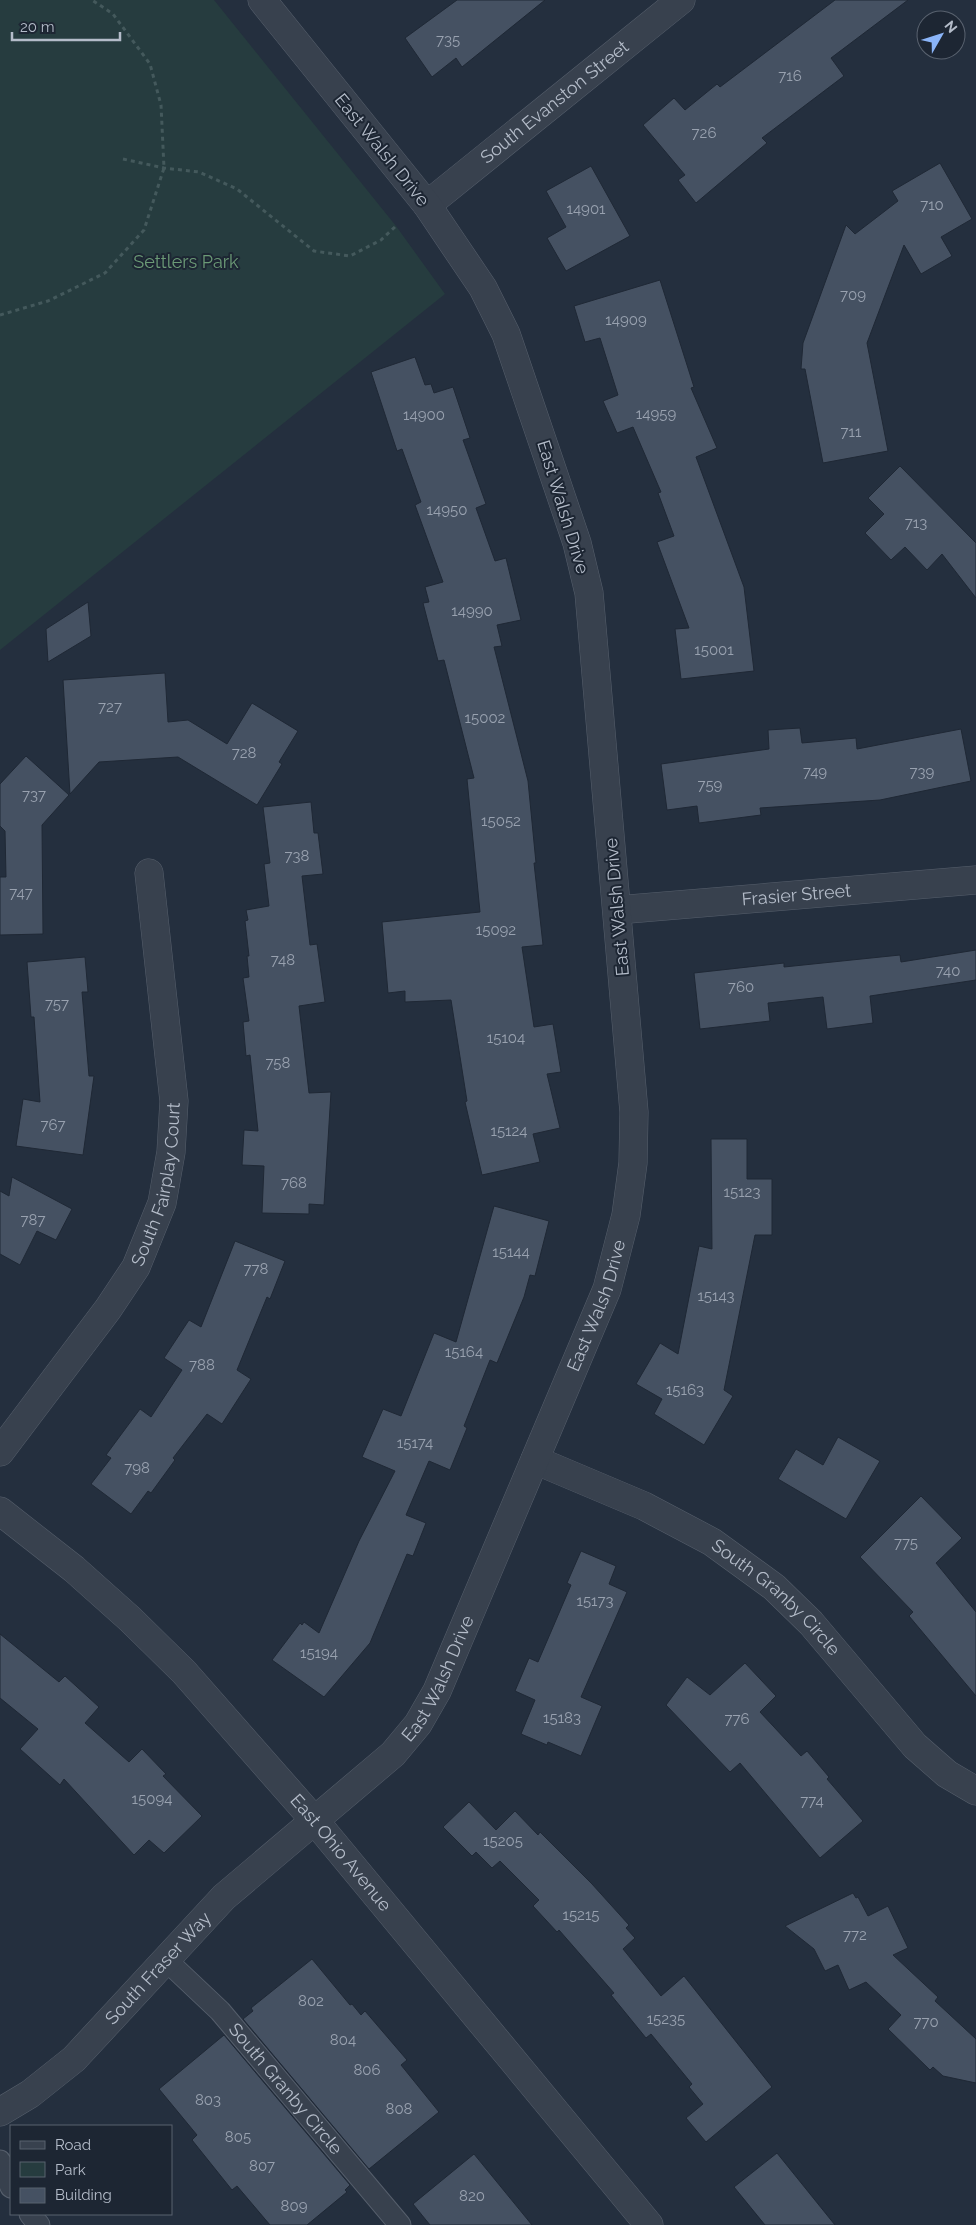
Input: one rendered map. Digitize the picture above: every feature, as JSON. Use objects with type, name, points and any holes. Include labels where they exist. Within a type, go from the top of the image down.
[{"type":"street","name":"East Walsh Drive","points":[[262,0],[428,205],[483,288],[506,334],[577,542],[589,593],[634,1112],[633,1164],[626,1215],[607,1289],[437,1691],[418,1724],[393,1754],[315,1821]]},
{"type":"street","name":"South Evanston Street","points":[[428,205],[681,0]]},
{"type":"street","name":"South Fairplay Court","points":[[0,1452],[108,1309],[136,1267],[162,1203],[171,1152],[174,1101],[149,873]]},
{"type":"street","name":"Frasier Street","points":[[617,910],[976,880]]},
{"type":"street","name":"South Granby Circle","points":[[535,1460],[644,1506],[712,1542],[774,1587],[811,1623],[914,1746],[946,1774],[976,1791]]},
{"type":"street","name":"East Ohio Avenue","points":[[0,1511],[74,1569],[130,1618],[184,1672],[315,1821],[649,2225]]},
{"type":"street","name":"South Fraser Way","points":[[0,2112],[30,2094],[74,2058],[224,1897],[315,1821]]},
{"type":"lane","name":"South Granby Circle","points":[[166,1960],[220,2011],[400,2225]]},
{"type":"lane","points":[[0,2161],[10,2185]]},
{"type":"lane","points":[[31,2215],[39,2225]]},
{"type":"path","points":[[0,314],[48,301],[105,273],[144,230],[164,168],[161,105],[150,64],[112,14],[92,0]]},
{"type":"path","points":[[123,159],[164,168],[199,172],[238,189],[314,251],[350,256],[382,240],[396,226]]},
{"type":"green space","name":"Settlers Park","points":[[0,0],[214,0],[396,226],[445,294],[0,650]]},
{"type":"building","points":[[457,0],[545,0],[462,67],[456,58],[432,77],[405,38]]},
{"type":"building","points":[[835,0],[908,0],[831,58],[844,76],[762,138],[767,143],[696,203],[678,180],[685,175],[643,125],[674,98],[685,110],[717,84],[720,87]]},
{"type":"building","points":[[940,163],[972,219],[941,237],[952,256],[921,274],[904,245],[867,343],[888,451],[823,463],[805,369],[801,369],[803,343],[846,225],[855,234],[898,201],[892,191]]},
{"type":"building","points":[[591,166],[630,236],[566,271],[547,238],[566,227],[546,191]]},
{"type":"building","points":[[660,280],[694,387],[691,388],[717,448],[696,457],[744,587],[754,671],[681,679],[675,629],[689,628],[657,542],[674,536],[658,493],[661,492],[633,427],[617,433],[603,401],[618,395],[600,338],[585,342],[574,306]]},
{"type":"building","points":[[415,357],[425,385],[431,384],[434,393],[453,387],[470,438],[463,440],[486,504],[476,508],[495,561],[506,558],[521,620],[497,625],[502,646],[494,647],[528,781],[543,945],[522,947],[534,1027],[553,1024],[561,1072],[547,1074],[560,1128],[533,1134],[540,1162],[482,1175],[465,1102],[467,1101],[451,1000],[405,1002],[405,991],[388,993],[382,922],[480,912],[467,779],[474,778],[444,660],[438,661],[423,603],[429,602],[425,587],[443,582],[415,505],[421,502],[402,449],[397,451],[371,372]]},
{"type":"building","points":[[900,466],[976,543],[976,598],[942,554],[927,570],[905,547],[891,560],[865,533],[884,514],[868,498]]},
{"type":"building","points":[[88,602],[91,636],[48,662],[46,629]]},
{"type":"building","points":[[165,673],[168,722],[188,720],[227,744],[252,703],[298,731],[279,762],[282,764],[257,805],[178,757],[99,762],[70,794],[63,680]]},
{"type":"building","points":[[800,728],[802,743],[856,738],[857,749],[961,729],[971,781],[880,800],[760,808],[761,815],[699,823],[697,806],[667,810],[661,764],[769,749],[768,730]]},
{"type":"building","points":[[26,756],[69,795],[42,825],[43,934],[0,935],[0,877],[6,877],[5,831],[0,826],[0,784]]},
{"type":"building","points":[[311,802],[314,833],[318,833],[323,874],[302,876],[310,945],[317,944],[325,1002],[299,1006],[309,1093],[331,1092],[324,1205],[309,1204],[309,1214],[262,1213],[264,1166],[242,1165],[244,1130],[258,1131],[250,1055],[246,1056],[243,1022],[249,1021],[243,978],[249,977],[245,921],[248,920],[246,910],[269,906],[264,864],[270,863],[263,807]]},
{"type":"building","points":[[976,950],[976,980],[870,996],[873,1023],[827,1029],[823,997],[768,1003],[770,1021],[700,1029],[694,973],[784,963],[784,967],[900,955],[901,962]]},
{"type":"building","points":[[85,957],[88,992],[82,992],[89,1076],[94,1076],[83,1155],[16,1146],[23,1099],[40,1102],[34,1017],[31,1017],[27,962]]},
{"type":"building","points":[[711,1139],[747,1139],[747,1179],[772,1179],[772,1235],[755,1235],[724,1390],[733,1396],[704,1445],[654,1414],[662,1399],[636,1384],[660,1343],[678,1354],[699,1246],[712,1249]]},
{"type":"building","points":[[12,1177],[72,1209],[56,1240],[37,1231],[20,1265],[0,1254],[0,1191],[9,1196]]},
{"type":"building","points":[[494,1206],[549,1221],[535,1276],[530,1275],[524,1297],[497,1363],[490,1360],[464,1426],[467,1428],[450,1470],[429,1461],[406,1515],[426,1523],[413,1556],[407,1554],[370,1643],[324,1697],[272,1660],[300,1623],[302,1625],[304,1622],[319,1633],[359,1541],[395,1471],[362,1457],[383,1409],[401,1416],[434,1333],[456,1342]]},
{"type":"building","points":[[235,1241],[285,1261],[270,1299],[267,1297],[237,1370],[251,1379],[222,1424],[207,1414],[173,1458],[175,1460],[151,1493],[148,1491],[131,1514],[91,1484],[111,1458],[106,1455],[140,1409],[151,1417],[182,1370],[164,1358],[189,1320],[201,1327]]},
{"type":"building","points":[[838,1437],[880,1461],[846,1519],[778,1479],[796,1449],[823,1465]]},
{"type":"building","points":[[921,1496],[962,1538],[936,1563],[976,1612],[976,1696],[909,1616],[913,1612],[860,1557]]},
{"type":"building","points":[[581,1551],[616,1566],[609,1584],[627,1592],[581,1697],[602,1706],[581,1756],[548,1742],[547,1745],[521,1734],[535,1700],[515,1691],[529,1658],[538,1662],[571,1585],[567,1583]]},
{"type":"building","points":[[0,1634],[59,1682],[65,1676],[99,1707],[85,1723],[129,1762],[142,1749],[166,1774],[163,1776],[202,1816],[164,1853],[149,1840],[134,1855],[64,1779],[60,1785],[20,1749],[38,1729],[0,1698]]},
{"type":"building","points":[[745,1663],[776,1696],[760,1712],[801,1756],[807,1751],[829,1777],[827,1779],[863,1821],[820,1858],[740,1763],[730,1772],[666,1705],[687,1677],[710,1695]]},
{"type":"building","points":[[469,1802],[496,1830],[515,1811],[538,1835],[540,1832],[592,1884],[629,1925],[626,1928],[635,1938],[623,1949],[661,1996],[684,1976],[772,2087],[706,2142],[686,2118],[703,2104],[689,2087],[692,2084],[651,2034],[646,2038],[611,1995],[614,1993],[559,1930],[557,1932],[533,1906],[539,1900],[500,1861],[492,1868],[476,1852],[472,1856],[443,1827]]},
{"type":"building","points":[[853,1893],[856,1898],[858,1897],[868,1916],[888,1906],[908,1948],[893,1955],[938,1997],[935,2001],[976,2039],[976,2083],[943,2076],[933,2067],[930,2070],[888,2029],[901,2015],[866,1982],[849,1990],[838,1965],[825,1971],[814,1949],[785,1926]]},
{"type":"building","points":[[312,1959],[350,2005],[352,2004],[361,2015],[365,2011],[407,2060],[401,2065],[439,2112],[369,2169],[243,2019],[253,2011],[251,2008]]},
{"type":"building","points":[[224,2035],[350,2185],[345,2190],[347,2192],[307,2225],[270,2225],[237,2186],[232,2190],[192,2140],[197,2135],[159,2089]]},
{"type":"building","points":[[777,2153],[835,2225],[765,2225],[734,2187]]},
{"type":"building","points":[[474,2154],[532,2225],[430,2225],[413,2204]]}]
